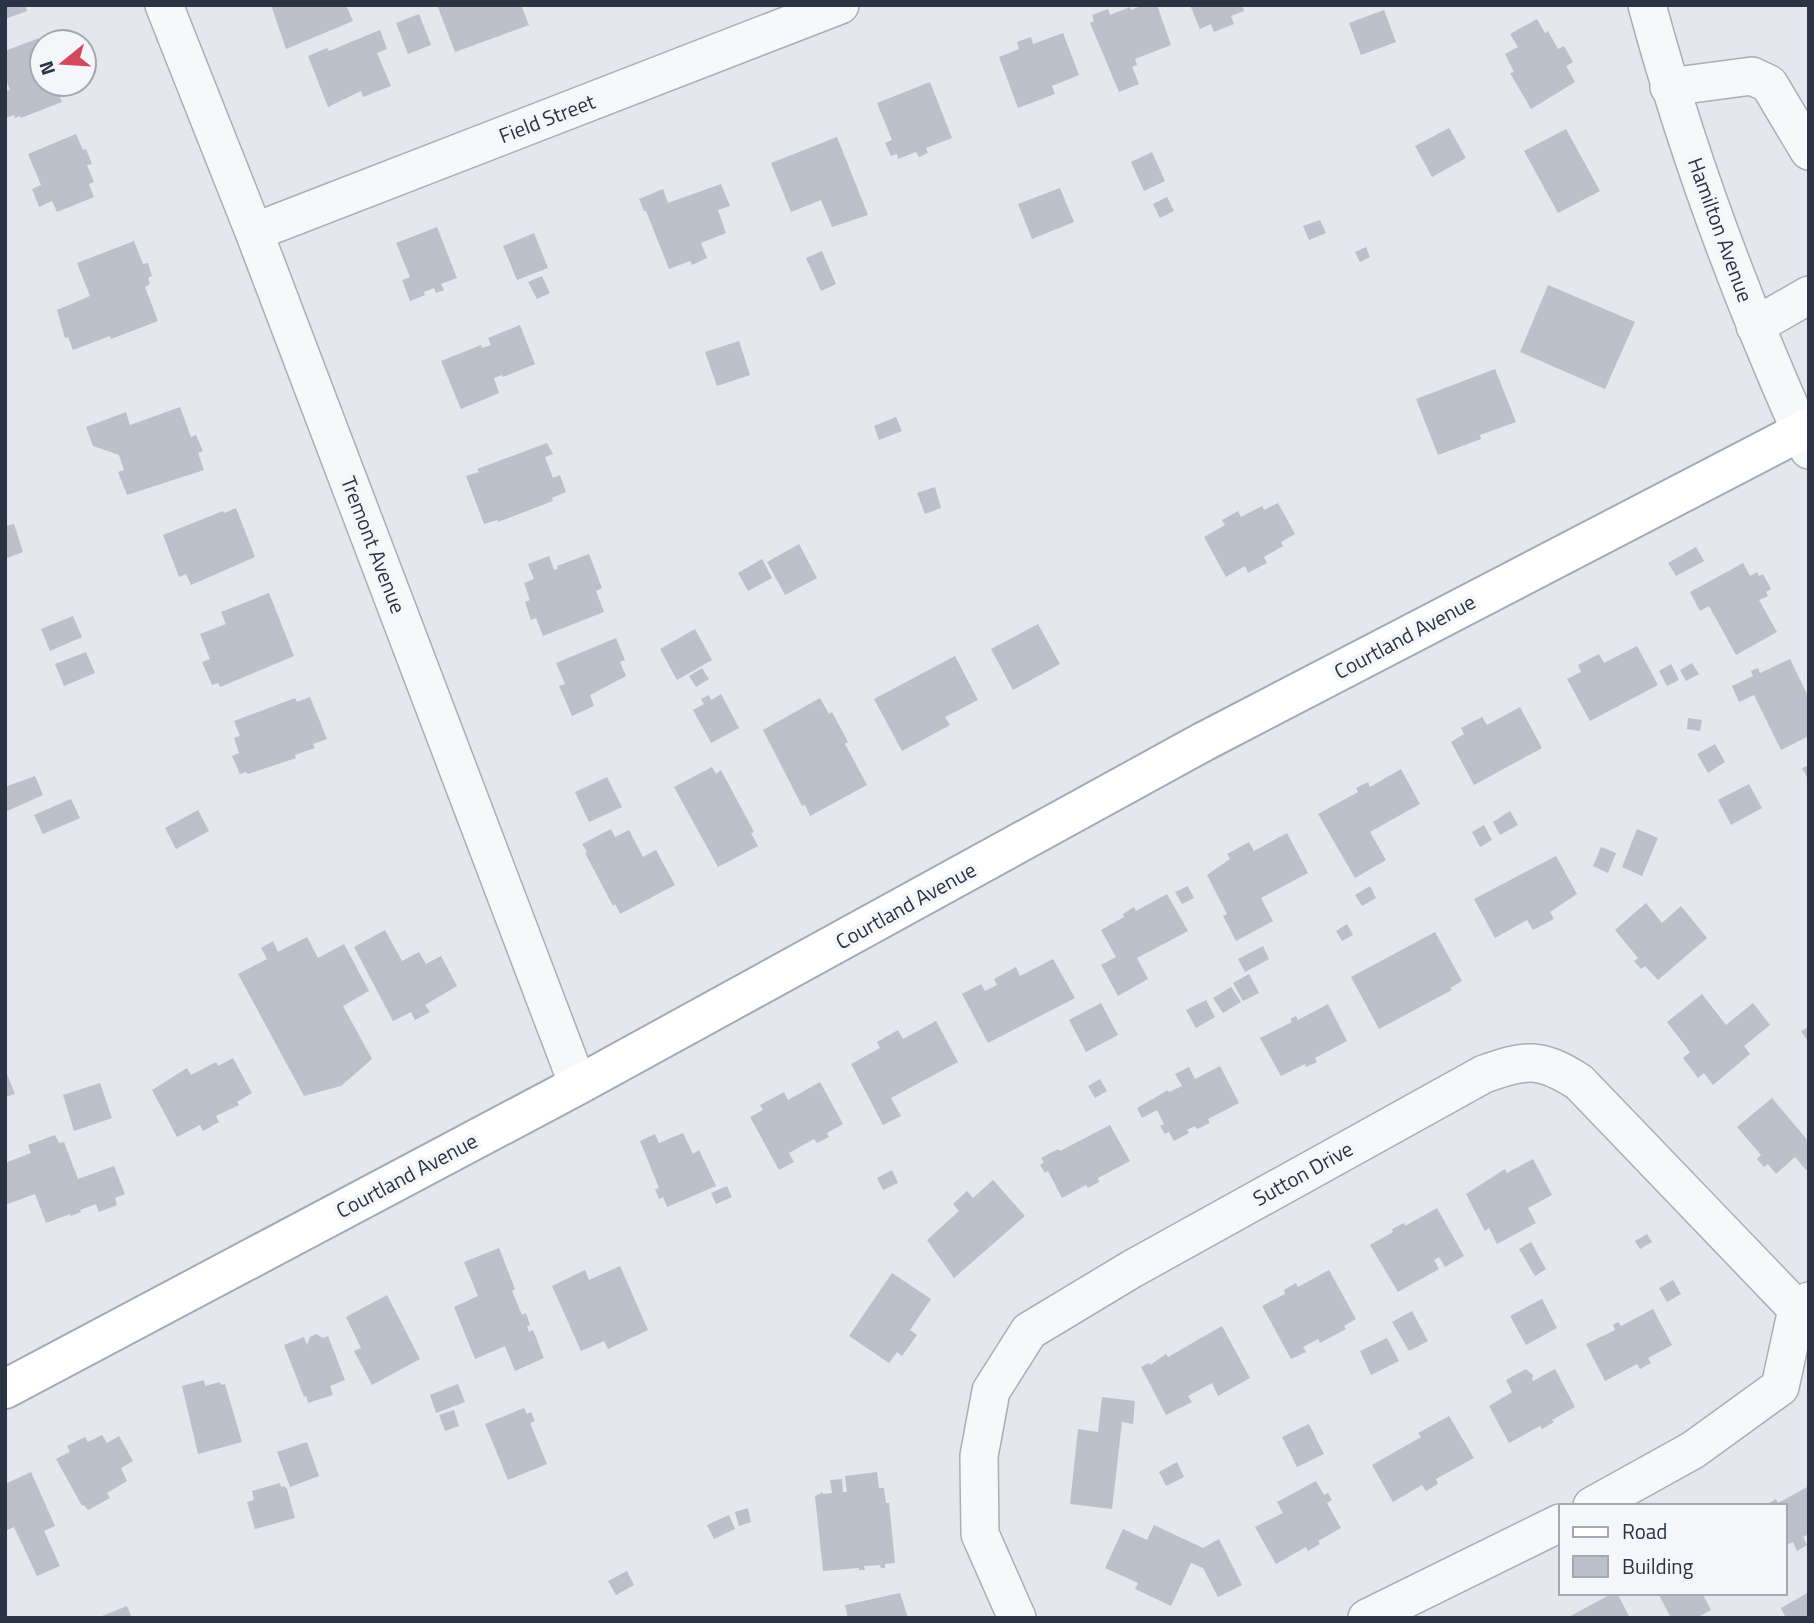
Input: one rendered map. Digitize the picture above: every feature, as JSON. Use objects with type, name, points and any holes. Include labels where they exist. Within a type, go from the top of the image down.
[{"type":"main road","name":"Courtland Avenue","points":[[5,1389],[578,1085],[1203,742],[1806,436]]},
{"type":"street","name":"Tremont Avenue","points":[[164,5],[254,232],[578,1085]]},
{"type":"street","name":"Field Street","points":[[254,232],[840,5]]},
{"type":"street","name":"Hamilton Avenue","points":[[1647,5],[1669,87],[1755,326],[1806,436]]},
{"type":"street","points":[[1669,87],[1752,76],[1769,84],[1809,151]]},
{"type":"street","points":[[1755,326],[1809,295]]},
{"type":"street","name":"Sutton Drive","points":[[1017,1618],[980,1534],[979,1456],[990,1391],[1029,1331],[1132,1269],[1484,1074],[1513,1064],[1537,1062],[1561,1071],[1579,1082],[1803,1305],[1780,1387],[1693,1450],[1596,1504]]},
{"type":"street","points":[[1367,1618],[1559,1523]]},
{"type":"building","points":[[5,5],[25,5],[27,11],[5,19]]},
{"type":"building","points":[[271,5],[346,5],[353,21],[286,49]]},
{"type":"building","points":[[437,5],[521,5],[529,25],[455,52]]},
{"type":"building","points":[[1143,5],[1157,5],[1171,45],[1135,59],[1137,65],[1132,67],[1139,84],[1119,92],[1090,23],[1094,21],[1092,15],[1108,9],[1110,15]]},
{"type":"building","points":[[1190,5],[1242,5],[1244,11],[1231,16],[1234,24],[1214,32],[1211,24],[1200,29]]},
{"type":"building","points":[[1384,10],[1396,42],[1361,55],[1349,23]]},
{"type":"building","points":[[419,14],[431,45],[408,54],[396,23]]},
{"type":"building","points":[[1537,19],[1545,33],[1548,31],[1558,49],[1564,46],[1573,62],[1566,66],[1575,82],[1531,109],[1510,73],[1514,72],[1505,54],[1518,47],[1510,34]]},
{"type":"building","points":[[380,30],[387,49],[377,53],[391,86],[363,97],[361,91],[328,107],[308,56],[327,48],[329,51]]},
{"type":"building","points":[[1063,33],[1079,75],[1052,86],[1055,94],[1018,108],[999,57],[1019,49],[1017,42],[1031,37],[1033,44]]},
{"type":"building","points":[[28,42],[28,98],[60,98],[62,102],[21,118],[15,118],[14,115],[5,118],[5,91],[10,90],[5,77],[5,51]]},
{"type":"building","points":[[930,82],[952,138],[926,148],[928,153],[919,157],[916,152],[898,159],[897,154],[891,156],[885,143],[892,140],[877,103]]},
{"type":"building","points":[[1449,128],[1466,158],[1432,177],[1415,146]]},
{"type":"building","points":[[1566,129],[1600,191],[1558,213],[1524,151]]},
{"type":"building","points":[[76,134],[92,164],[87,165],[94,182],[89,184],[94,197],[57,212],[52,201],[39,207],[32,189],[41,185],[28,154]]},
{"type":"building","points":[[837,137],[868,215],[832,227],[821,200],[791,212],[771,163]]},
{"type":"building","points":[[1152,152],[1165,181],[1144,191],[1131,162]]},
{"type":"building","points":[[721,184],[730,206],[718,210],[726,233],[701,243],[707,258],[692,265],[690,261],[669,269],[639,199],[663,189],[668,203]]},
{"type":"building","points":[[1060,188],[1074,222],[1032,239],[1018,204]]},
{"type":"building","points":[[1167,197],[1174,211],[1160,218],[1153,204]]},
{"type":"building","points":[[1320,220],[1326,233],[1309,240],[1303,226]]},
{"type":"building","points":[[437,227],[457,278],[441,284],[444,290],[436,293],[434,288],[410,301],[402,280],[410,277],[396,243]]},
{"type":"building","points":[[534,233],[548,268],[517,280],[503,246]]},
{"type":"building","points":[[134,241],[143,264],[148,263],[152,276],[148,278],[150,284],[145,287],[158,321],[73,350],[68,337],[65,338],[57,310],[90,296],[77,263]]},
{"type":"building","points":[[1366,247],[1370,257],[1360,262],[1355,252]]},
{"type":"building","points":[[822,251],[836,284],[821,291],[806,258]]},
{"type":"building","points":[[542,276],[550,293],[537,299],[528,282]]},
{"type":"building","points":[[1548,285],[1635,322],[1605,389],[1520,352]]},
{"type":"building","points":[[520,325],[535,364],[494,378],[499,393],[461,409],[441,361],[481,345],[482,348],[491,345],[488,338]]},
{"type":"building","points":[[739,341],[750,375],[717,386],[705,352]]},
{"type":"building","points":[[1495,369],[1516,422],[1438,455],[1416,399]]},
{"type":"building","points":[[180,407],[191,437],[196,435],[203,451],[198,453],[204,470],[127,495],[118,472],[124,470],[119,455],[93,446],[86,427],[126,412],[130,425]]},
{"type":"building","points":[[896,417],[902,431],[879,440],[874,426]]},
{"type":"building","points":[[547,443],[553,454],[545,457],[553,478],[560,475],[566,492],[552,498],[553,501],[498,522],[497,520],[484,524],[466,476],[479,472],[477,469]]},
{"type":"building","points":[[935,487],[941,508],[925,514],[917,493]]},
{"type":"building","points":[[1278,503],[1295,534],[1281,542],[1283,546],[1264,557],[1267,563],[1248,573],[1245,566],[1226,577],[1204,537],[1225,525],[1222,520],[1238,511],[1241,517],[1262,506],[1264,510]]},
{"type":"building","points":[[236,508],[255,557],[191,585],[186,574],[179,577],[163,535]]},
{"type":"building","points":[[14,524],[23,552],[7,558],[5,526]]},
{"type":"building","points":[[799,544],[817,578],[785,595],[767,562]]},
{"type":"building","points":[[1696,547],[1704,561],[1676,576],[1668,563]]},
{"type":"building","points":[[589,554],[602,588],[596,591],[604,612],[543,636],[536,618],[531,620],[525,602],[530,600],[524,583],[534,579],[528,564],[549,556],[554,570],[558,569],[557,566]]},
{"type":"building","points":[[762,559],[772,578],[748,591],[738,573]]},
{"type":"building","points":[[1743,563],[1750,576],[1757,572],[1759,576],[1763,574],[1771,589],[1766,592],[1768,596],[1759,600],[1777,632],[1736,655],[1709,606],[1700,611],[1690,592]]},
{"type":"building","points":[[269,593],[294,656],[220,687],[218,683],[212,685],[202,662],[210,659],[200,634],[226,624],[221,612]]},
{"type":"building","points":[[73,616],[82,637],[50,651],[41,629]]},
{"type":"building","points":[[1038,624],[1060,664],[1013,690],[991,649]]},
{"type":"building","points":[[695,629],[712,660],[677,680],[660,649]]},
{"type":"building","points":[[616,638],[625,660],[620,662],[626,676],[590,695],[594,706],[572,716],[559,686],[565,684],[556,663]]},
{"type":"building","points":[[1637,646],[1658,685],[1590,721],[1567,679],[1581,672],[1578,665],[1599,654],[1604,663]]},
{"type":"building","points":[[86,652],[95,673],[64,686],[55,664]]},
{"type":"building","points":[[955,656],[978,700],[945,717],[950,725],[902,751],[874,699]]},
{"type":"building","points":[[1790,659],[1809,698],[1809,736],[1781,750],[1754,695],[1739,702],[1732,686],[1753,676],[1751,671],[1758,668],[1760,673]]},
{"type":"building","points":[[1692,663],[1699,674],[1686,681],[1680,670]]},
{"type":"building","points":[[1671,664],[1679,680],[1667,686],[1659,671]]},
{"type":"building","points":[[702,668],[709,679],[696,687],[689,676]]},
{"type":"building","points":[[721,694],[739,728],[711,743],[693,710],[704,704],[701,699],[709,695],[711,700]]},
{"type":"building","points":[[310,697],[327,739],[313,744],[315,748],[295,755],[296,758],[248,774],[240,774],[232,756],[239,753],[234,738],[240,736],[234,721],[295,698],[297,702]]},
{"type":"building","points":[[820,698],[829,714],[832,712],[848,742],[845,744],[867,785],[810,816],[805,805],[802,806],[763,730]]},
{"type":"building","points":[[1520,707],[1542,748],[1474,785],[1451,742],[1464,734],[1461,728],[1482,717],[1487,725]]},
{"type":"building","points":[[1688,718],[1702,720],[1700,731],[1687,729]]},
{"type":"building","points":[[1715,744],[1725,762],[1708,773],[1697,754]]},
{"type":"building","points":[[1809,765],[1809,781],[1802,768]]},
{"type":"building","points":[[712,767],[716,774],[721,770],[754,832],[751,833],[758,846],[718,867],[674,787]]},
{"type":"building","points":[[1401,769],[1420,804],[1370,832],[1386,860],[1355,878],[1318,814],[1358,792],[1356,788],[1368,782],[1370,787]]},
{"type":"building","points":[[35,776],[43,795],[5,812],[5,787]]},
{"type":"building","points":[[607,777],[622,807],[589,822],[575,792]]},
{"type":"building","points":[[1749,784],[1762,808],[1731,825],[1718,800]]},
{"type":"building","points":[[71,799],[80,818],[43,834],[34,815]]},
{"type":"building","points":[[198,810],[209,831],[176,849],[165,828]]},
{"type":"building","points":[[1510,811],[1518,825],[1500,835],[1493,822]]},
{"type":"building","points":[[1484,825],[1492,840],[1480,847],[1472,832]]},
{"type":"building","points":[[611,829],[615,837],[629,830],[643,857],[656,850],[675,885],[620,914],[615,904],[613,906],[582,844]]},
{"type":"building","points":[[1637,829],[1658,838],[1642,876],[1622,867]]},
{"type":"building","points":[[1287,833],[1308,873],[1261,898],[1273,921],[1236,941],[1223,916],[1227,914],[1207,875],[1230,859],[1227,854],[1249,842],[1254,851]]},
{"type":"building","points":[[1601,847],[1616,853],[1608,873],[1593,866]]},
{"type":"building","points":[[1556,856],[1577,894],[1550,912],[1554,919],[1533,930],[1527,920],[1495,938],[1474,899]]},
{"type":"building","points":[[1188,886],[1194,898],[1182,904],[1175,892]]},
{"type":"building","points":[[1370,886],[1376,898],[1362,906],[1355,895]]},
{"type":"building","points":[[1167,894],[1188,931],[1137,958],[1148,979],[1118,996],[1101,965],[1116,957],[1101,930],[1124,917],[1123,914],[1134,907],[1136,911]]},
{"type":"building","points":[[1646,903],[1662,923],[1681,906],[1707,938],[1658,980],[1645,966],[1641,969],[1634,961],[1638,958],[1615,930]]},
{"type":"building","points":[[1347,924],[1353,935],[1342,941],[1336,931]]},
{"type":"building","points":[[385,930],[402,961],[419,952],[426,964],[441,956],[457,986],[425,1005],[430,1012],[415,1020],[411,1012],[393,1021],[354,947]]},
{"type":"building","points":[[1435,932],[1462,981],[1450,988],[1452,990],[1379,1029],[1351,977]]},
{"type":"building","points":[[307,937],[318,958],[344,944],[369,991],[343,1006],[372,1059],[341,1086],[304,1096],[238,974],[267,959],[261,948],[273,941],[278,952]]},
{"type":"building","points":[[1263,946],[1269,959],[1245,972],[1238,959]]},
{"type":"building","points":[[1053,959],[1075,998],[988,1043],[962,994],[981,984],[985,991],[997,985],[994,979],[1016,967],[1020,976]]},
{"type":"building","points":[[1249,974],[1259,993],[1243,1001],[1233,983]]},
{"type":"building","points":[[1231,987],[1241,1002],[1223,1013],[1213,998]]},
{"type":"building","points":[[1702,994],[1726,1025],[1753,1003],[1770,1025],[1744,1046],[1750,1054],[1713,1085],[1704,1073],[1698,1078],[1683,1058],[1690,1052],[1667,1022]]},
{"type":"building","points":[[1206,1000],[1215,1017],[1196,1028],[1186,1010]]},
{"type":"building","points":[[1101,1003],[1118,1035],[1086,1052],[1069,1020]]},
{"type":"building","points":[[1328,1004],[1347,1041],[1315,1058],[1317,1062],[1306,1067],[1305,1064],[1281,1076],[1260,1038],[1292,1022],[1290,1019],[1296,1016],[1298,1020]]},
{"type":"building","points":[[936,1021],[958,1062],[891,1098],[901,1116],[883,1125],[851,1064],[880,1048],[877,1042],[898,1030],[903,1039]]},
{"type":"building","points":[[1809,1027],[1809,1043],[1801,1031]]},
{"type":"building","points":[[233,1058],[252,1093],[237,1102],[239,1105],[216,1116],[219,1122],[203,1131],[200,1125],[177,1137],[152,1090],[187,1068],[191,1075],[216,1062],[218,1066]]},
{"type":"building","points":[[1220,1066],[1239,1103],[1208,1119],[1210,1123],[1187,1130],[1189,1133],[1174,1141],[1169,1132],[1165,1134],[1160,1126],[1164,1124],[1157,1110],[1142,1118],[1137,1108],[1168,1090],[1169,1092],[1182,1086],[1175,1074],[1189,1067],[1195,1079]]},
{"type":"building","points":[[5,1069],[15,1094],[5,1097]]},
{"type":"building","points":[[1100,1079],[1107,1091],[1095,1098],[1088,1086]]},
{"type":"building","points":[[820,1082],[843,1124],[827,1133],[829,1137],[817,1143],[814,1139],[789,1153],[794,1162],[779,1170],[750,1117],[763,1110],[760,1105],[784,1092],[788,1100]]},
{"type":"building","points":[[100,1083],[112,1118],[74,1131],[63,1095]]},
{"type":"building","points":[[1772,1098],[1809,1142],[1809,1167],[1806,1170],[1795,1157],[1776,1174],[1768,1164],[1764,1167],[1757,1159],[1761,1155],[1737,1127]]},
{"type":"building","points":[[1110,1125],[1130,1161],[1098,1178],[1099,1182],[1088,1188],[1086,1185],[1062,1198],[1048,1171],[1045,1173],[1040,1165],[1044,1162],[1041,1158]]},
{"type":"building","points":[[683,1133],[693,1154],[699,1150],[716,1186],[667,1207],[663,1197],[659,1199],[655,1189],[659,1188],[640,1141],[655,1134],[659,1143]]},
{"type":"building","points":[[55,1135],[59,1143],[64,1142],[78,1179],[114,1166],[125,1194],[115,1198],[117,1205],[99,1212],[96,1204],[71,1216],[70,1214],[46,1223],[35,1194],[5,1205],[5,1163],[31,1153],[28,1145]]},
{"type":"building","points":[[1533,1159],[1552,1195],[1528,1208],[1536,1223],[1497,1244],[1489,1228],[1485,1231],[1466,1194],[1505,1169],[1507,1173]]},
{"type":"building","points":[[892,1170],[898,1183],[883,1190],[877,1178]]},
{"type":"building","points":[[993,1180],[1025,1216],[954,1278],[927,1240],[959,1211],[953,1204],[967,1191],[973,1198]]},
{"type":"building","points":[[727,1186],[732,1197],[716,1204],[711,1193]]},
{"type":"building","points":[[1437,1208],[1464,1256],[1445,1267],[1439,1257],[1434,1260],[1439,1269],[1398,1292],[1370,1245],[1393,1232],[1392,1229],[1404,1223],[1405,1226]]},
{"type":"building","points":[[1647,1234],[1652,1242],[1640,1249],[1635,1241]]},
{"type":"building","points":[[1531,1242],[1546,1269],[1535,1276],[1519,1249]]},
{"type":"building","points":[[499,1248],[515,1289],[512,1291],[522,1315],[526,1313],[529,1332],[533,1330],[544,1358],[515,1371],[505,1346],[475,1359],[454,1307],[478,1296],[464,1262]]},
{"type":"building","points":[[620,1266],[648,1330],[608,1349],[604,1341],[581,1351],[552,1286],[585,1270],[589,1280]]},
{"type":"building","points":[[1329,1270],[1356,1319],[1344,1326],[1346,1329],[1320,1343],[1318,1339],[1303,1347],[1306,1352],[1291,1359],[1262,1306],[1285,1294],[1284,1290],[1296,1283],[1298,1287]]},
{"type":"building","points":[[892,1273],[931,1299],[910,1330],[917,1335],[902,1356],[897,1352],[889,1363],[849,1336]]},
{"type":"building","points":[[1673,1280],[1681,1294],[1667,1302],[1659,1288]]},
{"type":"building","points":[[387,1295],[420,1359],[372,1385],[354,1351],[361,1348],[346,1317]]},
{"type":"building","points":[[1542,1299],[1557,1328],[1526,1345],[1510,1316]]},
{"type":"building","points":[[1653,1309],[1672,1345],[1648,1358],[1651,1363],[1640,1369],[1637,1364],[1605,1381],[1586,1344],[1615,1330],[1613,1325],[1618,1322],[1621,1326]]},
{"type":"building","points":[[1412,1311],[1428,1341],[1409,1351],[1392,1322]]},
{"type":"building","points":[[1222,1326],[1250,1378],[1218,1396],[1212,1383],[1188,1396],[1192,1402],[1166,1415],[1141,1367],[1149,1363],[1150,1365],[1166,1354],[1168,1357]]},
{"type":"building","points":[[316,1334],[323,1338],[328,1336],[345,1380],[330,1386],[333,1395],[308,1403],[284,1345],[304,1337],[307,1345],[310,1337]]},
{"type":"building","points":[[1387,1338],[1399,1361],[1371,1375],[1360,1351]]},
{"type":"building","points":[[1526,1369],[1534,1376],[1533,1381],[1555,1369],[1575,1407],[1542,1429],[1540,1426],[1509,1443],[1489,1406],[1512,1392],[1506,1380]]},
{"type":"building","points":[[204,1380],[205,1386],[220,1382],[221,1385],[225,1384],[242,1442],[198,1454],[182,1386]]},
{"type":"building","points":[[458,1384],[465,1402],[436,1413],[430,1395]]},
{"type":"building","points":[[1102,1397],[1135,1401],[1133,1424],[1122,1422],[1112,1509],[1070,1504],[1078,1429],[1098,1432]]},
{"type":"building","points":[[524,1408],[527,1414],[531,1412],[535,1421],[530,1423],[547,1464],[508,1480],[485,1424]]},
{"type":"building","points":[[454,1410],[459,1426],[445,1431],[439,1415]]},
{"type":"building","points":[[1449,1416],[1474,1458],[1436,1479],[1438,1484],[1426,1491],[1422,1485],[1393,1502],[1372,1465],[1421,1437],[1418,1433]]},
{"type":"building","points":[[1309,1424],[1324,1454],[1297,1467],[1282,1437]]},
{"type":"building","points":[[102,1435],[107,1443],[119,1436],[133,1461],[121,1468],[127,1481],[107,1493],[110,1498],[88,1510],[82,1506],[56,1459],[70,1452],[67,1446],[85,1437],[88,1442]]},
{"type":"building","points":[[307,1442],[319,1476],[290,1487],[277,1452]]},
{"type":"building","points":[[1177,1462],[1184,1477],[1166,1486],[1159,1472]]},
{"type":"building","points":[[31,1472],[55,1526],[44,1531],[60,1566],[37,1576],[14,1527],[5,1531],[5,1484]]},
{"type":"building","points":[[877,1472],[879,1488],[884,1488],[886,1503],[889,1503],[895,1563],[885,1564],[885,1568],[880,1565],[864,1566],[865,1570],[859,1568],[823,1571],[815,1496],[823,1492],[832,1493],[830,1480],[842,1479],[843,1492],[847,1492],[845,1476]]},
{"type":"building","points":[[1316,1481],[1324,1495],[1328,1493],[1332,1500],[1327,1503],[1341,1528],[1318,1541],[1320,1544],[1308,1551],[1306,1547],[1276,1564],[1255,1527],[1283,1513],[1277,1502]]},
{"type":"building","points":[[280,1483],[281,1487],[287,1489],[295,1518],[255,1529],[247,1502],[254,1500],[252,1491]]},
{"type":"building","points":[[1809,1486],[1809,1534],[1803,1537],[1807,1545],[1797,1551],[1793,1542],[1786,1545],[1786,1504],[1768,1504],[1776,1499],[1778,1503]]},
{"type":"building","points":[[748,1508],[751,1522],[739,1526],[735,1512]]},
{"type":"building","points":[[729,1515],[735,1529],[714,1539],[707,1525]]},
{"type":"building","points":[[1154,1525],[1203,1548],[1219,1539],[1242,1585],[1218,1597],[1203,1568],[1191,1563],[1171,1606],[1135,1589],[1138,1583],[1105,1568],[1123,1529],[1147,1540]]},
{"type":"building","points":[[627,1571],[634,1585],[616,1595],[608,1581]]},
{"type":"building","points":[[1809,1592],[1809,1618],[1786,1618],[1781,1608]]},
{"type":"building","points":[[900,1593],[908,1618],[848,1618],[845,1605]]},
{"type":"building","points":[[1609,1595],[1618,1595],[1630,1618],[1567,1618]]},
{"type":"building","points":[[1659,1595],[1703,1595],[1711,1610],[1696,1618],[1671,1618]]},
{"type":"building","points":[[127,1606],[132,1618],[97,1618]]}]
